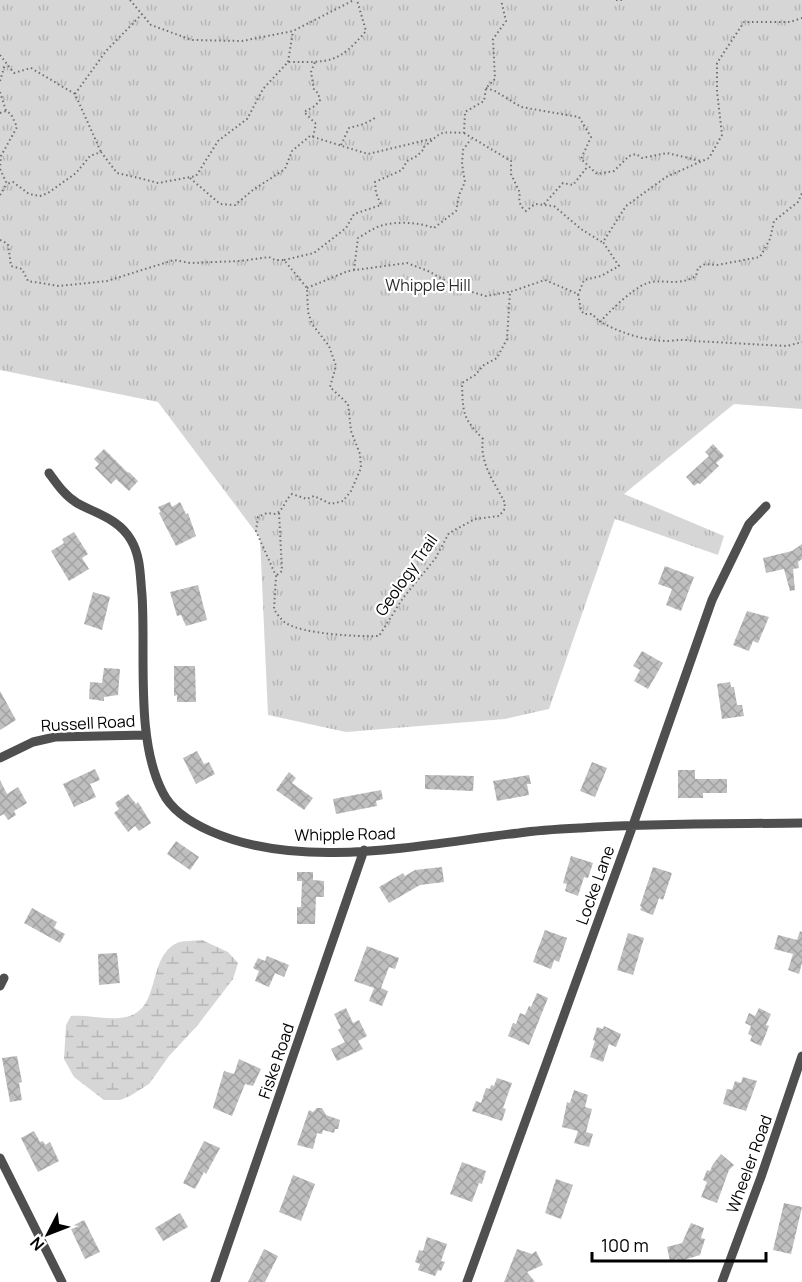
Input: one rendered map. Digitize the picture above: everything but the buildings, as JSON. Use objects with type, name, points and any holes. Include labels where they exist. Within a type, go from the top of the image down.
[{"type":"street","name":"Whipple Road","points":[[49,474],[72,499],[120,526],[129,537],[137,554],[143,608],[146,735],[151,764],[162,793],[175,809],[197,825],[239,842],[272,849],[321,853],[406,847],[522,832],[633,825],[802,823]]},
{"type":"street","name":"Locke Lane","points":[[467,1282],[712,600],[749,524],[766,506]]},
{"type":"street","name":"Russell Road","points":[[0,758],[33,742],[55,737],[146,735]]},
{"type":"street","name":"Fiske Road","points":[[215,1282],[364,850]]},
{"type":"street","name":"Wheeler Road","points":[[722,1282],[802,1056]]},
{"type":"street","points":[[0,1158],[62,1282]]},
{"type":"path","points":[[130,0],[151,25],[192,40],[242,41],[293,31],[356,0],[366,31],[350,50],[335,59],[288,62]]},
{"type":"path","points":[[464,134],[465,112],[484,101],[486,88],[495,78],[493,39],[506,21],[501,0]]},
{"type":"path","points":[[616,0],[622,0]]},
{"type":"path","points":[[75,94],[106,51],[142,14]]},
{"type":"path","points":[[603,242],[626,206],[666,177],[709,158],[722,135],[717,91],[717,63],[744,22],[790,22],[802,18]]},
{"type":"path","points":[[0,55],[14,73],[31,68],[75,94],[101,152],[117,172],[158,183],[196,176],[218,141],[247,119],[263,89],[288,62],[293,31]]},
{"type":"path","points":[[313,137],[316,124],[304,112],[320,100],[318,93],[314,90],[310,72],[315,62]]},
{"type":"path","points":[[0,81],[5,64]]},
{"type":"path","points":[[486,88],[521,107],[579,117],[591,137],[581,159],[597,174],[614,171],[629,156],[636,154],[642,158],[667,153],[701,161]]},
{"type":"path","points":[[0,92],[6,111],[11,114],[17,127],[1,156],[0,168],[7,184]]},
{"type":"path","points":[[0,113],[6,111]]},
{"type":"path","points":[[341,145],[349,128],[377,117]]},
{"type":"path","points":[[0,240],[8,244],[11,266],[22,269],[28,281],[59,286],[106,281],[174,260],[190,263],[241,261],[269,257],[284,260],[314,253],[345,228],[354,214],[381,205],[376,193],[375,182],[402,170],[408,161],[445,131],[452,134],[464,134],[511,161],[511,174],[520,193],[521,207],[526,211],[535,204],[554,206],[581,229],[603,242],[619,266],[601,276],[584,280],[578,294],[584,314],[592,315],[621,333],[658,340],[682,339],[788,346],[802,342]]},
{"type":"path","points":[[189,177],[220,204],[235,205],[285,169],[292,151],[309,136],[368,154],[434,138]]},
{"type":"path","points":[[354,270],[358,238],[380,226],[405,223],[434,228],[456,211],[459,195],[465,182],[462,164],[463,150],[471,139]]},
{"type":"path","points":[[0,195],[7,184],[13,182],[29,194],[40,196],[48,193],[76,173],[90,156],[101,152]]},
{"type":"path","points":[[544,204],[563,183],[573,185],[589,166]]},
{"type":"path","points":[[600,322],[611,309],[645,283],[686,282],[696,276],[698,268],[705,264],[717,265],[760,257],[770,239],[774,221],[798,202],[802,193]]},
{"type":"path","points":[[284,260],[307,288],[354,270],[407,263],[428,270],[461,289],[486,296],[510,292],[545,280],[578,294]]},
{"type":"path","name":"Geology Trail","points":[[307,288],[308,312],[312,324],[329,346],[336,366],[330,387],[348,404],[351,431],[358,448],[361,468],[351,491],[343,501],[331,504],[314,496],[307,499],[292,494],[285,500],[279,512],[267,513],[258,517],[256,531],[276,576],[274,609],[287,624],[353,636],[379,636],[403,598],[435,559],[449,533],[475,519],[499,516],[504,510],[505,503],[484,462],[481,448],[483,439],[467,423],[463,408],[462,383],[475,375],[484,365],[497,358],[502,349],[507,339],[510,292]]},
{"type":"path","points":[[276,576],[282,571],[283,564],[279,512]]},
{"type":"green space","name":"Whipple Hill","points":[[0,0],[802,0],[802,409],[734,404],[624,494],[724,536],[718,555],[615,519],[549,709],[505,719],[346,732],[268,715],[260,538],[158,402],[0,370]]},
{"type":"green space","points":[[202,940],[228,952],[238,963],[233,979],[197,1026],[169,1056],[149,1084],[120,1100],[104,1100],[74,1077],[64,1059],[66,1025],[71,1016],[119,1018],[137,1013],[150,995],[160,961],[166,951],[184,941]]}]
